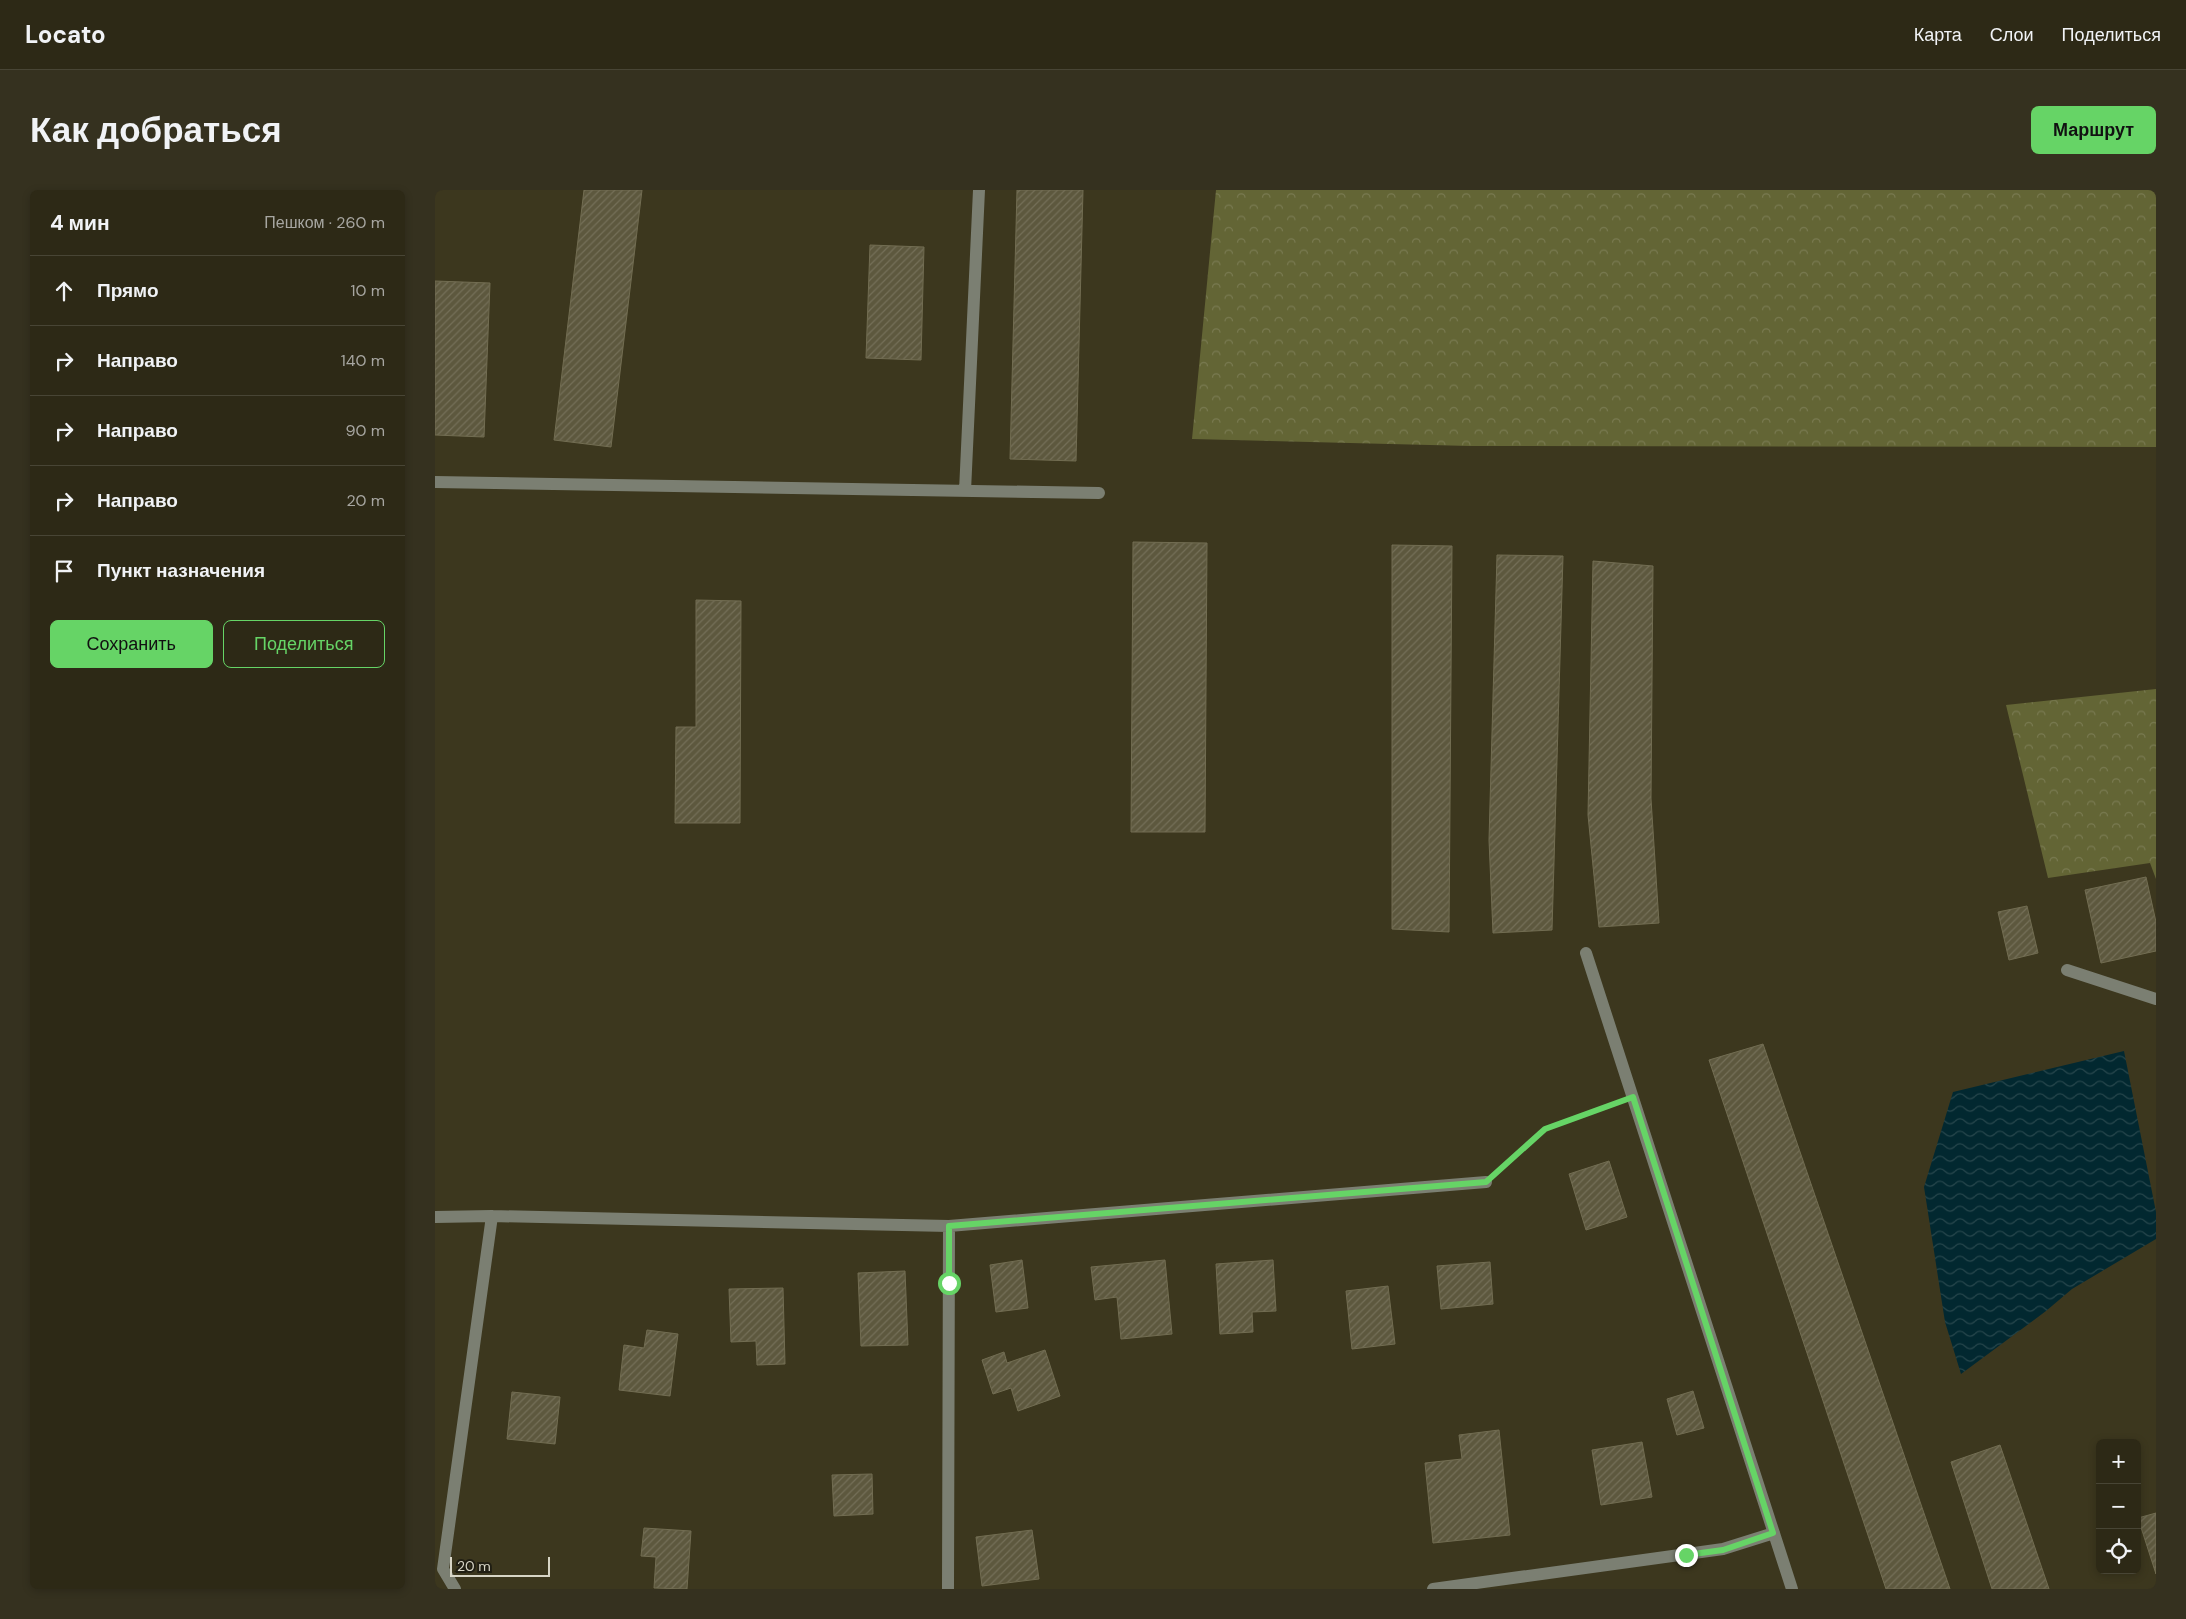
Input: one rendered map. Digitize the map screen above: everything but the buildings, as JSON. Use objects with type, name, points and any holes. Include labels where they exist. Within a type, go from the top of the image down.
[{"type":"street","points":[[965,491],[979,190]]},
{"type":"street","points":[[435,482],[1099,493]]},
{"type":"street","points":[[1586,953],[1792,1589]]},
{"type":"street","points":[[2067,970],[2156,999]]},
{"type":"street","points":[[435,1217],[492,1216],[949,1226],[1486,1182]]},
{"type":"street","points":[[455,1589],[443,1569],[492,1216]]},
{"type":"street","points":[[948,1589],[949,1226]]},
{"type":"street","points":[[1433,1589],[1723,1550],[1773,1533]]},
{"type":"path","points":[[1486,1182],[1545,1129],[1633,1097]]},
{"type":"green space","points":[[1216,190],[2156,190],[2156,447],[1470,446],[1192,439]]},
{"type":"green space","points":[[2156,689],[2156,879],[2150,863],[2048,878],[2006,705]]},
{"type":"water","points":[[2124,1051],[2156,1212],[2156,1239],[2072,1289],[2046,1311],[1961,1374],[1945,1322],[1924,1187],[1953,1092]]},
{"type":"route","points":[[949,1283],[949,1226],[1486,1182],[1545,1129],[1633,1097],[1773,1533],[1723,1550],[1686,1555]]}]
